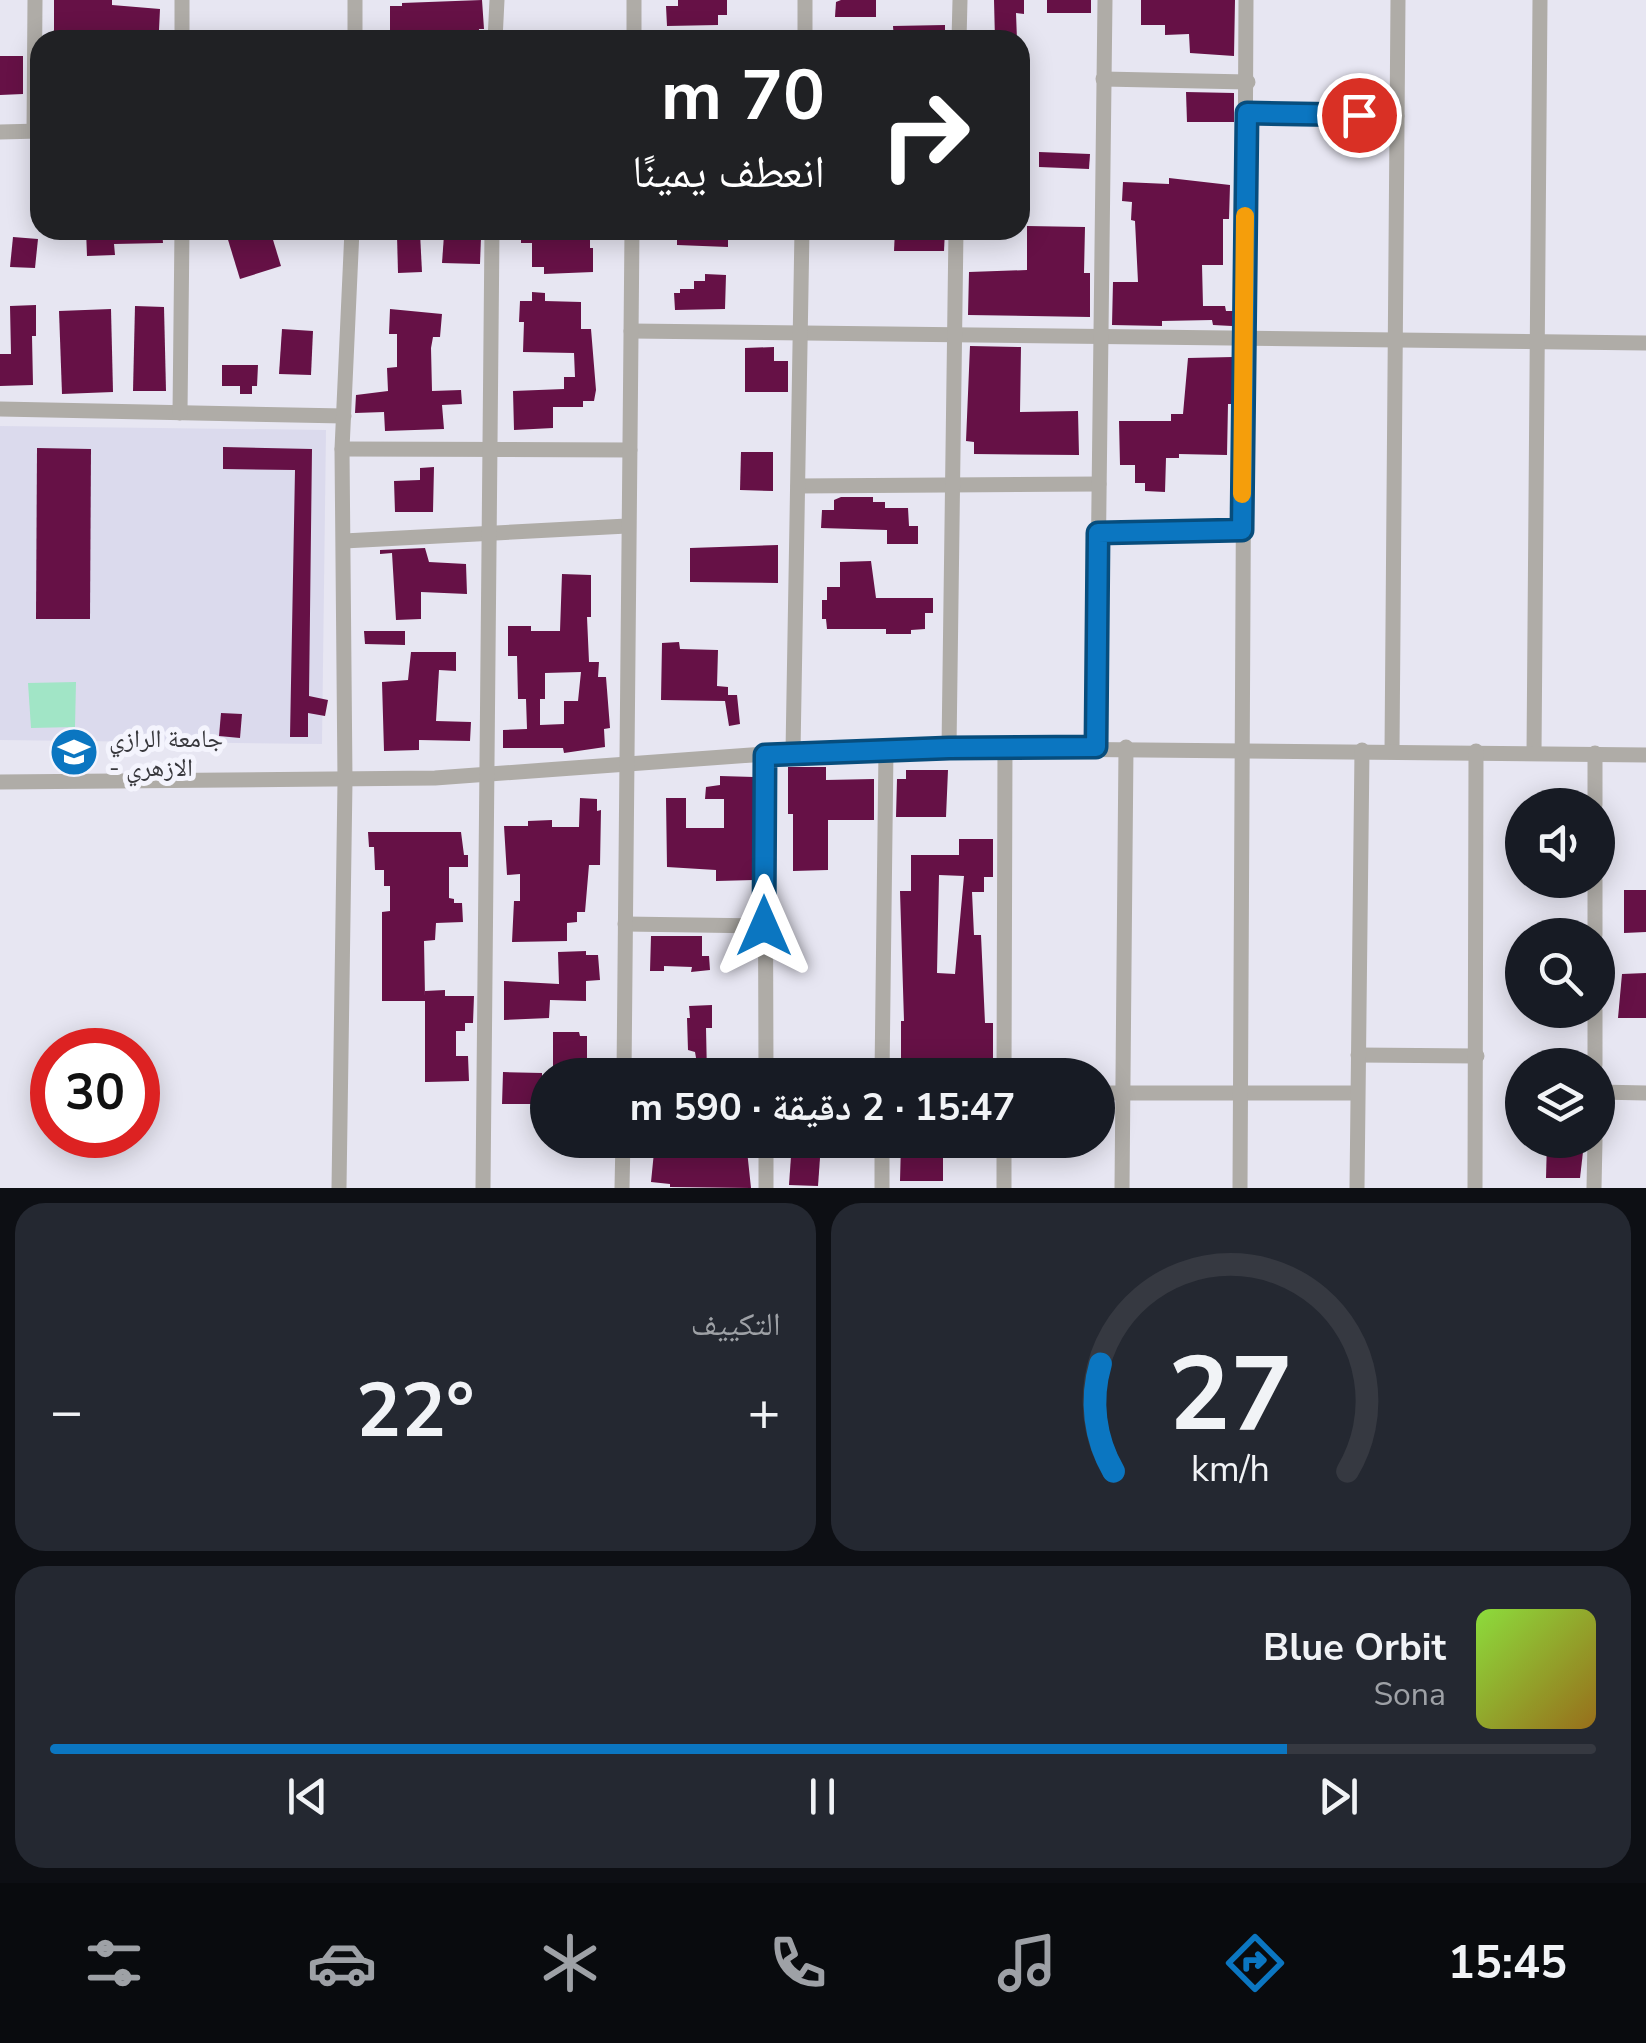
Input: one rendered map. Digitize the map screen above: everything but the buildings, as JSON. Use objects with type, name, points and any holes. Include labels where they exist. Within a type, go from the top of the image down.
[{"type":"street","points":[[35,0],[35,30]]},
{"type":"street","points":[[182,0],[182,30]]},
{"type":"street","points":[[355,0],[356,30]]},
{"type":"street","points":[[496,30],[497,0]]},
{"type":"street","points":[[634,0],[634,30]]},
{"type":"street","points":[[805,0],[805,30]]},
{"type":"street","points":[[959,30],[960,0]]},
{"type":"street","points":[[1096,747],[1105,0]]},
{"type":"street","points":[[1240,1188],[1246,0]]},
{"type":"street","points":[[1392,750],[1398,0]]},
{"type":"street","points":[[1534,753],[1540,0]]},
{"type":"street","points":[[1103,79],[1248,82]]},
{"type":"street","points":[[1247,113],[1397,116]]},
{"type":"street","points":[[0,132],[30,131]]},
{"type":"street","points":[[180,413],[182,240]]},
{"type":"street","points":[[340,1188],[345,781],[342,449],[352,240]]},
{"type":"street","points":[[483,1188],[492,240]]},
{"type":"street","points":[[624,1058],[632,240]]},
{"type":"street","points":[[794,752],[802,240]]},
{"type":"street","points":[[949,748],[956,240]]},
{"type":"street","points":[[631,330],[1646,343]]},
{"type":"street","points":[[0,409],[344,416]]},
{"type":"street","points":[[342,449],[630,450]]},
{"type":"street","points":[[798,486],[1099,484]]},
{"type":"street","points":[[344,541],[627,526]]},
{"type":"street","points":[[1098,533],[1242,530]]},
{"type":"street","points":[[1004,1058],[1006,747]]},
{"type":"street","points":[[0,782],[345,781],[485,776],[794,752],[1006,747],[1646,755]]},
{"type":"street","points":[[1122,1188],[1126,747]]},
{"type":"street","points":[[882,1058],[886,750]]},
{"type":"street","points":[[1357,1188],[1362,750]]},
{"type":"street","points":[[1475,1188],[1476,751]]},
{"type":"street","points":[[1595,753],[1595,788]]},
{"type":"street","points":[[765,755],[766,1058]]},
{"type":"street","points":[[625,924],[764,926]]},
{"type":"street","points":[[1358,1055],[1477,1056]]},
{"type":"street","points":[[1615,1092],[1646,1093]]},
{"type":"street","points":[[1115,1094],[1357,1093]]},
{"type":"street","points":[[622,1188],[623,1158]]},
{"type":"street","points":[[766,1158],[766,1188]]},
{"type":"street","points":[[882,1158],[882,1188]]},
{"type":"street","points":[[1004,1158],[1004,1188]]},
{"type":"street","points":[[1594,1158],[1594,1188]]},
{"type":"shaded area","points":[[0,426],[326,430],[322,744],[0,740]]},
{"type":"green space","points":[[76,682],[75,727],[31,728],[28,683]]},
{"type":"slow traffic","points":[[1242,494],[1245,216]]},
{"type":"place","name":"جامعة الرازي - الازهري","points":[[74,752]]},
{"type":"route","points":[[764,926],[765,755],[1096,747],[1098,533],[1242,530],[1247,113],[1359,115]]}]
